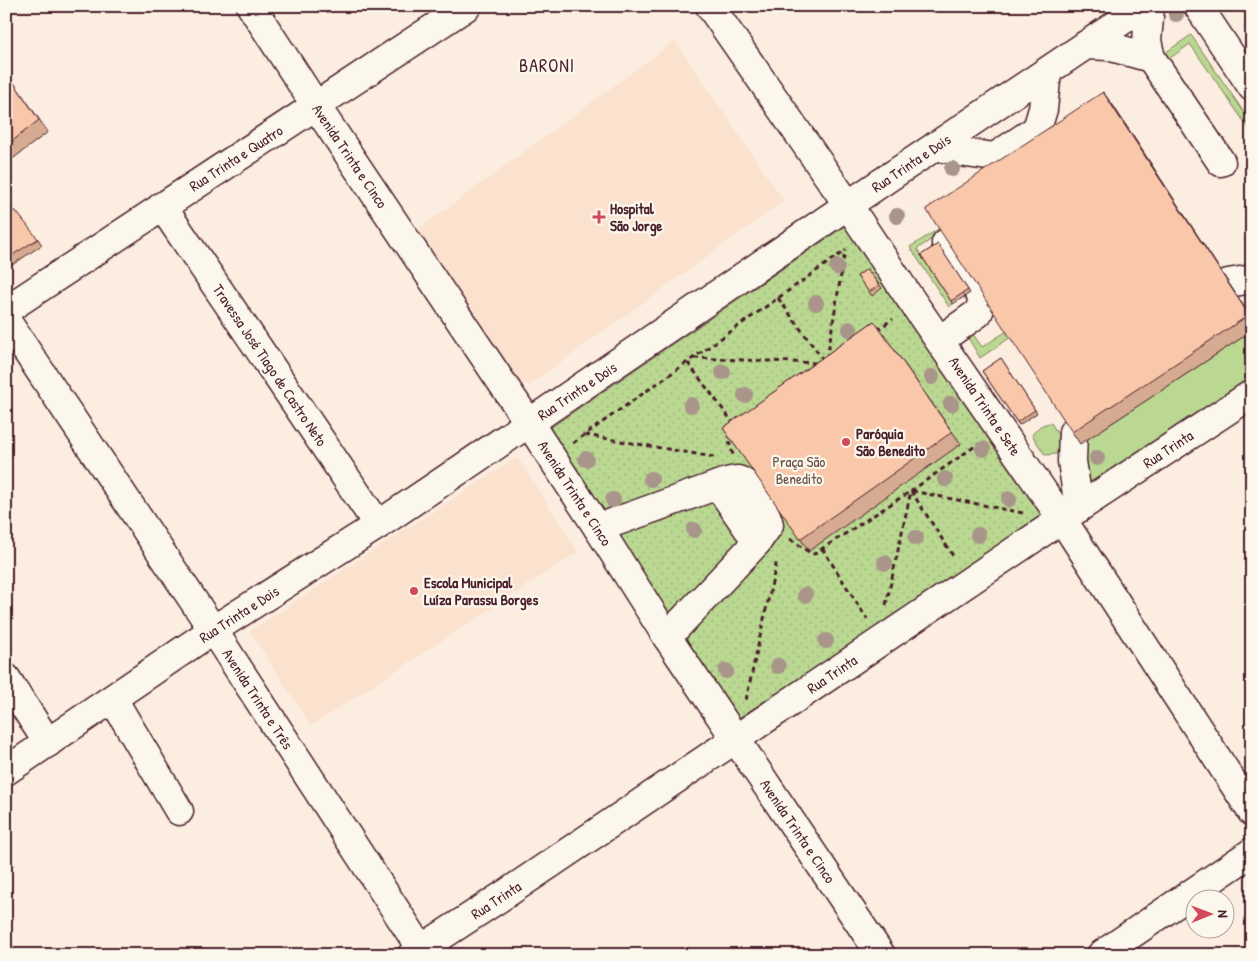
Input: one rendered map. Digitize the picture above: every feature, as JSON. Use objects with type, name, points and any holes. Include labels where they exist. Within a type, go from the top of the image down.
[{"type":"street","name":"Avenida Trinta e Cinco","points":[[251,6],[529,423],[667,638],[881,955]]},
{"type":"street","name":"Rua Trinta e Quatro","points":[[6,310],[467,6]]},
{"type":"street","name":"Avenida Trinta e Sete","points":[[710,6],[848,205],[905,291],[1070,514],[1252,812]]},
{"type":"street","name":"Rua Trinta e Dois","points":[[6,771],[213,630],[378,524],[529,423],[1144,6]]},
{"type":"street","points":[[1150,6],[1147,41],[1151,58],[1221,162]]},
{"type":"street","points":[[1198,6],[1252,87]]},
{"type":"street","points":[[1086,45],[1108,46],[1151,58]]},
{"type":"street","points":[[936,146],[995,157],[1037,129],[1043,109],[1046,72]]},
{"type":"street","name":"Travessa José Tiago de Castro Neto","points":[[162,206],[378,524]]},
{"type":"street","points":[[940,340],[978,313],[982,304],[981,295],[946,243]]},
{"type":"street","name":"Avenida Trinta e Três","points":[[6,320],[213,630],[419,953]]},
{"type":"street","name":"Rua Trinta","points":[[419,953],[1070,514],[1252,394]]},
{"type":"street","points":[[1070,514],[1073,432]]},
{"type":"street","points":[[598,528],[731,475],[770,534],[667,638]]},
{"type":"street","points":[[6,678],[48,743]]},
{"type":"street","points":[[113,699],[180,811]]},
{"type":"street","points":[[1101,955],[1252,852]]},
{"type":"path","points":[[552,458],[845,250],[854,249]]},
{"type":"path","points":[[826,364],[845,250]]},
{"type":"path","points":[[778,298],[826,364]]},
{"type":"path","points":[[871,334],[894,318]]},
{"type":"path","points":[[694,358],[826,364],[834,359]]},
{"type":"path","points":[[584,435],[731,475],[728,438],[738,428],[688,363]]},
{"type":"path","points":[[744,709],[770,534],[800,544],[807,552],[814,554],[911,491],[980,443]]},
{"type":"path","points":[[911,491],[1024,513]]},
{"type":"path","points":[[911,491],[960,566]]},
{"type":"path","points":[[886,607],[911,491]]},
{"type":"path","points":[[822,548],[871,625]]},
{"type":"shaded area","name":"Hospital São Jorge","points":[[675,41],[784,201],[529,385],[516,381],[415,232]]},
{"type":"shaded area","name":"Escola Municipal Luíza Parassu Borges","points":[[517,457],[578,552],[311,726],[250,631]]},
{"type":"green space","points":[[1191,35],[1252,124],[1252,133],[1190,44],[1163,63],[1159,57]]},
{"type":"green space","name":"Praça São Benedito","points":[[848,224],[1044,518],[737,719],[550,428]]},
{"type":"green space","points":[[940,228],[942,232],[917,249],[953,304],[949,307],[910,247]]},
{"type":"green space","points":[[1007,331],[1011,337],[980,358],[967,336],[972,333],[982,347]]},
{"type":"green space","points":[[1252,331],[1252,376],[1077,491],[1080,444]]},
{"type":"green space","points":[[1051,423],[1064,444],[1056,454],[1045,455],[1032,435],[1040,426]]},
{"type":"building","points":[[14,83],[39,120],[6,146],[6,88]]},
{"type":"building","points":[[1103,92],[1249,315],[1072,432],[926,209]]},
{"type":"building","points":[[15,210],[38,239],[6,259],[6,217]]},
{"type":"building","points":[[938,244],[968,290],[951,301],[921,255]]},
{"type":"building","points":[[867,269],[879,285],[869,292],[857,276]]},
{"type":"building","name":"Paróquia São Benedito","points":[[874,321],[952,432],[800,539],[723,428]]},
{"type":"building","points":[[1001,358],[1035,410],[1017,422],[982,371]]},
{"type":"place","name":"Hospital São Jorge","points":[[599,217]]},
{"type":"place","name":"Paróquia São Benedito","points":[[846,442]]},
{"type":"place","name":"Escola Municipal Luíza Parassu Borges","points":[[414,591]]},
{"type":"district","name":"BARONI","points":[[547,65]]}]
